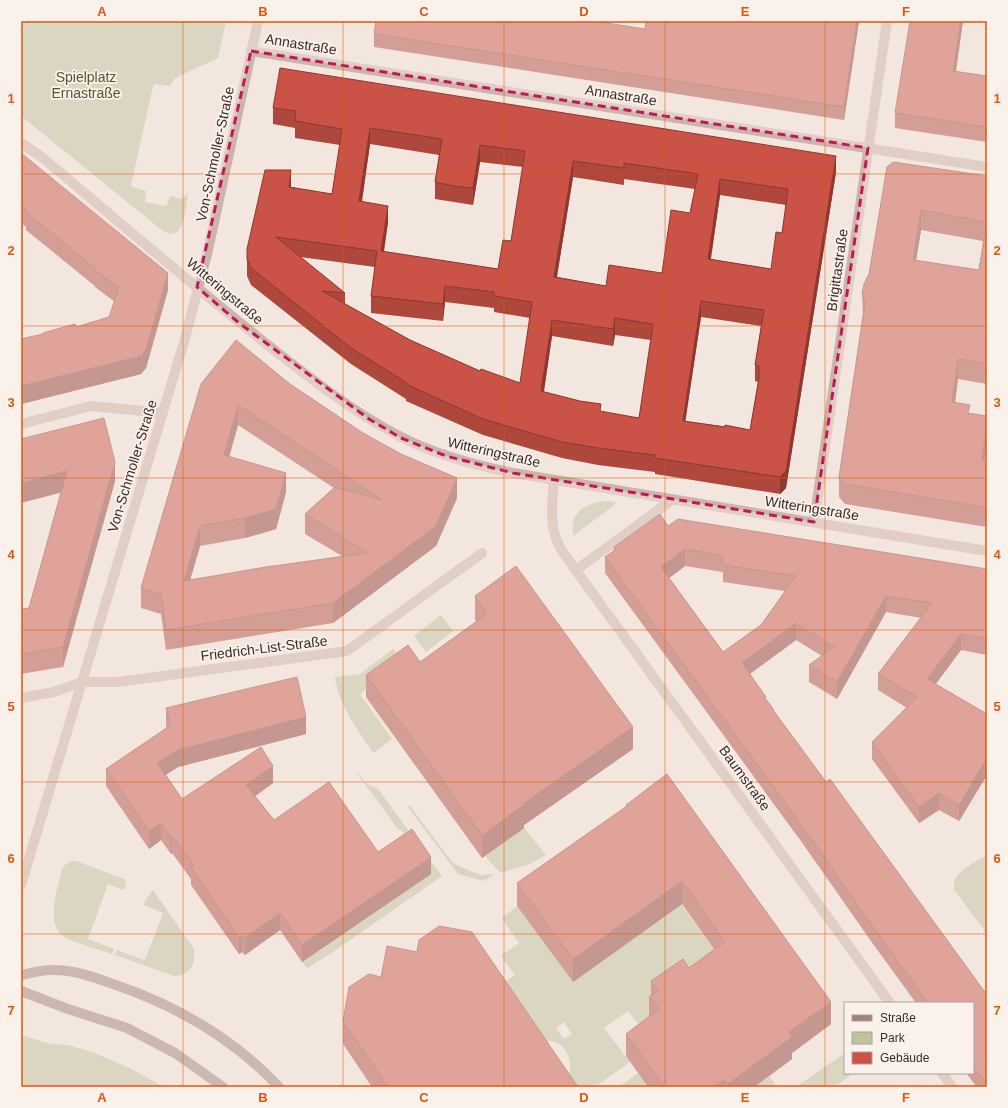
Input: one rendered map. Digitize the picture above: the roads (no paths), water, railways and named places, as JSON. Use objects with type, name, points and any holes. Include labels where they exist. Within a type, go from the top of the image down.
[{"type":"main road","points":[[21,975],[53,970],[77,972],[148,996],[198,1022],[227,1042],[262,1069],[279,1087]]},
{"type":"main road","points":[[21,991],[68,1009],[127,1028],[175,1053],[223,1087]]},
{"type":"street","name":"Von-Schmoller-Straße","points":[[21,884],[184,342],[208,250],[258,21]]},
{"type":"street","name":"Brigittastraße","points":[[814,522],[887,21]]},
{"type":"street","name":"Annastraße","points":[[251,51],[987,167]]},
{"type":"street","name":"Witteringstraße","points":[[21,143],[43,158],[240,322],[314,381],[353,409],[401,438],[459,460],[512,473],[987,551]]},
{"type":"street","points":[[21,424],[91,406],[163,413]]},
{"type":"street","name":"Baumstraße","points":[[554,480],[551,507],[554,533],[562,551],[889,1002]]},
{"type":"street","points":[[576,570],[672,500]]},
{"type":"street","name":"Friedrich-List-Straße","points":[[21,698],[54,692],[82,682],[118,682],[347,651],[482,553]]},
{"type":"street","points":[[943,1074],[952,1087]]},
{"type":"park label","name":"Spielplatz Ernastraße","points":[[86,86]]}]
